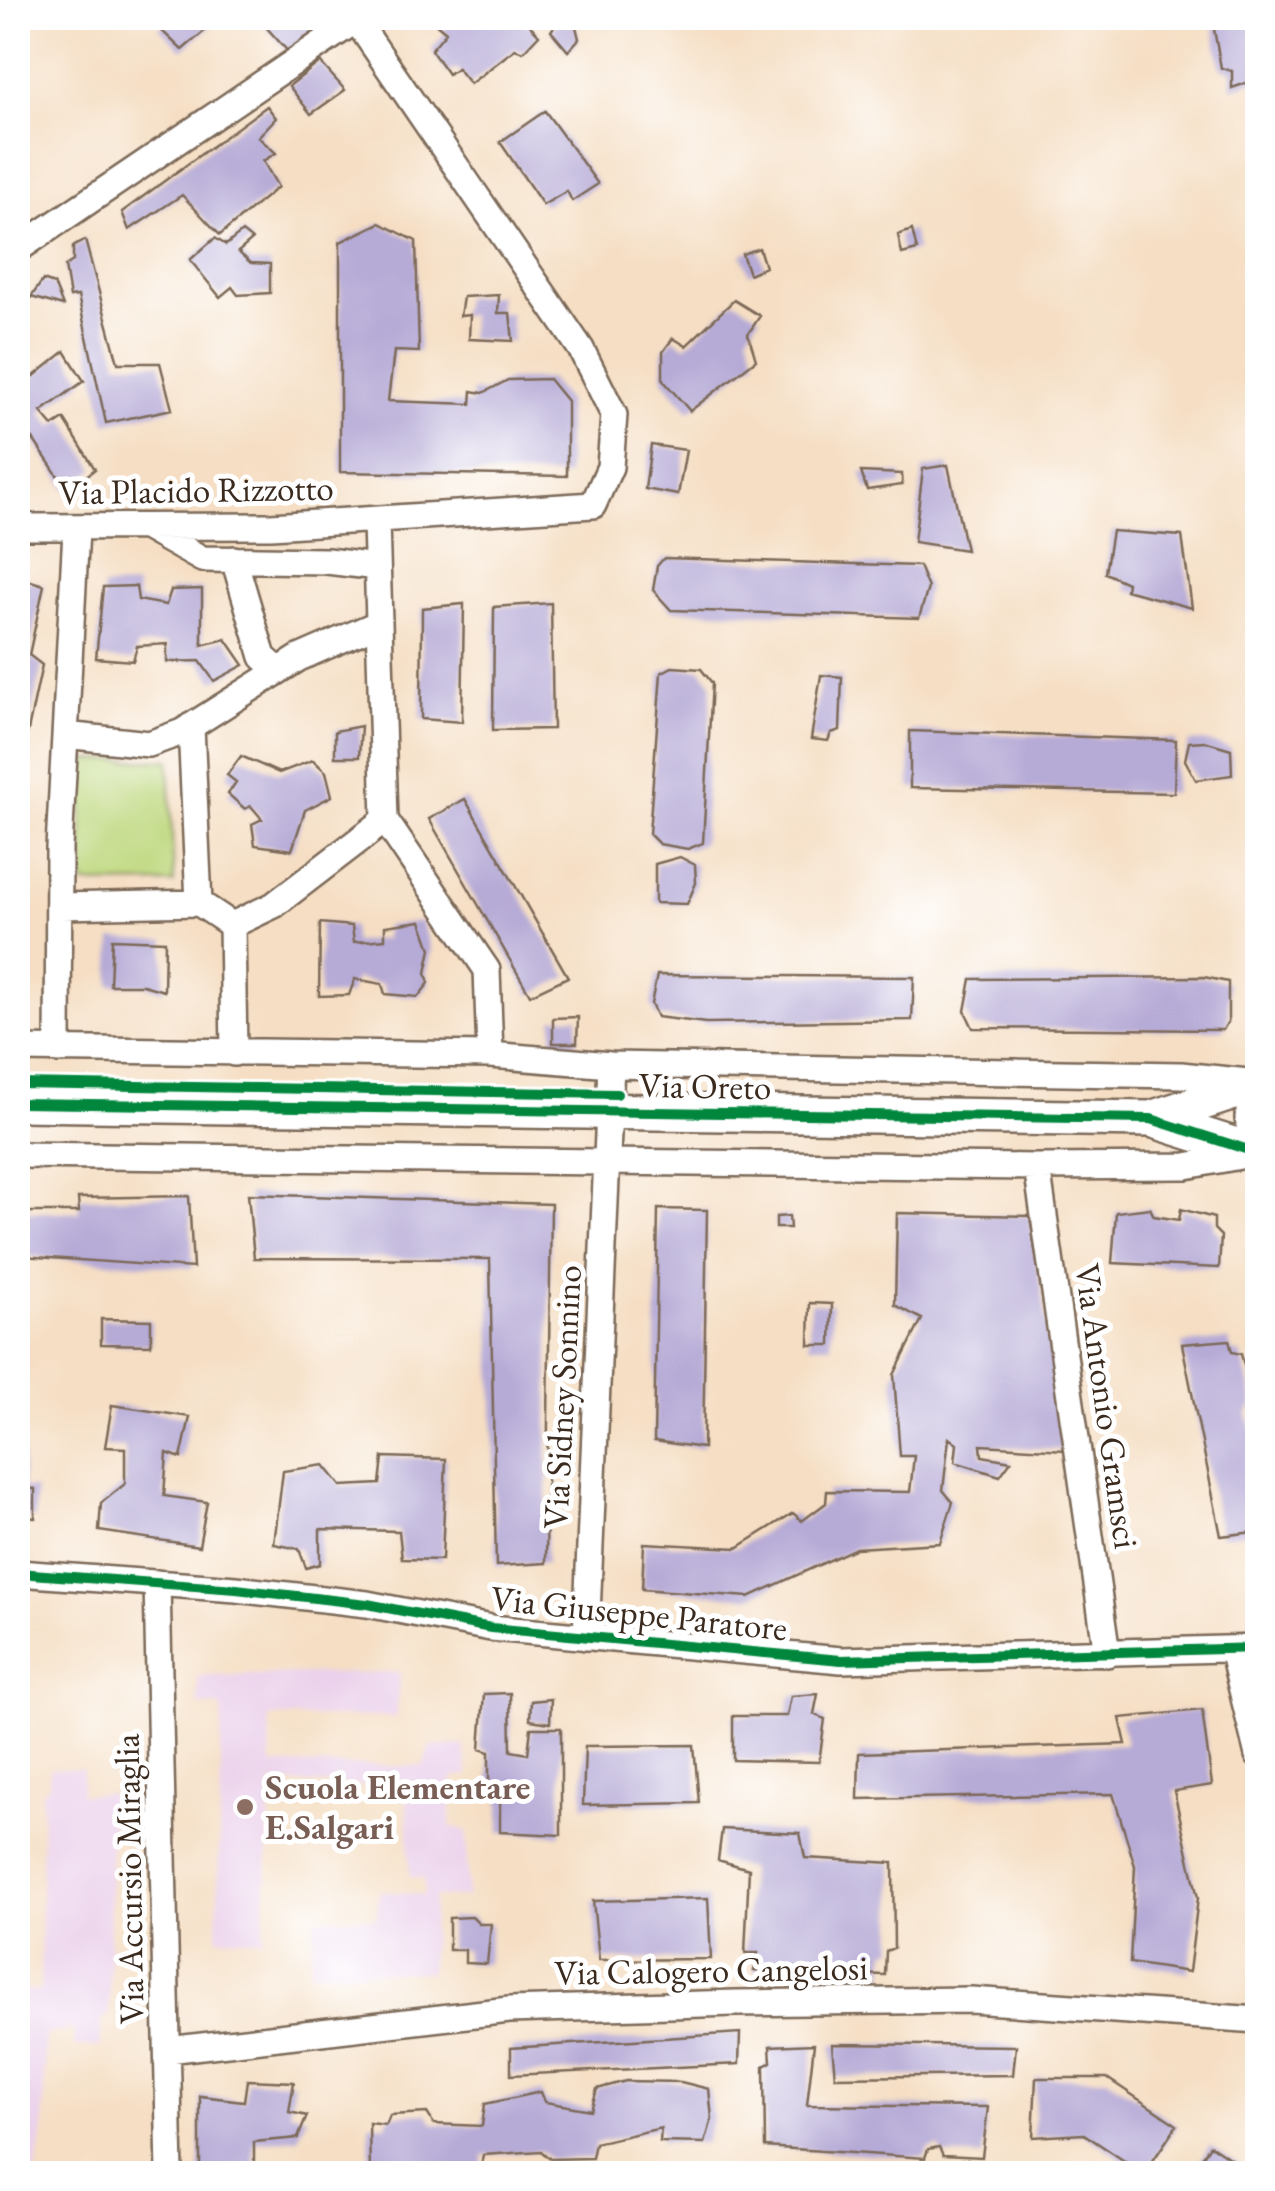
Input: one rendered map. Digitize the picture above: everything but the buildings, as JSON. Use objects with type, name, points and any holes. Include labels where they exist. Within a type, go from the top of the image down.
[{"type":"street","points":[[18,249],[358,19]]},
{"type":"street","name":"Via Placido Rizzotto","points":[[18,527],[76,530],[376,522],[593,504],[610,467],[614,415],[581,349],[358,19]]},
{"type":"street","points":[[376,522],[384,820],[487,970],[490,1055]]},
{"type":"street","points":[[147,528],[202,560],[377,567]]},
{"type":"street","points":[[58,1050],[65,735],[76,530]]},
{"type":"street","points":[[234,560],[263,657],[278,670]]},
{"type":"street","points":[[65,735],[149,744],[191,726],[278,670],[377,624]]},
{"type":"street","points":[[191,726],[199,903]]},
{"type":"street","points":[[232,925],[274,905],[384,820]]},
{"type":"street","points":[[60,906],[199,903],[232,925]]},
{"type":"street","points":[[232,925],[234,1053]]},
{"type":"street","name":"Via Oreto","points":[[18,1050],[490,1055],[611,1065],[1181,1076],[1258,1084]]},
{"type":"street","name":"Via Sidney Sonnino","points":[[586,1636],[611,1065]]},
{"type":"street","points":[[1152,1119],[1258,1084]]},
{"type":"street","points":[[1258,1092],[1253,1118],[1258,1152]]},
{"type":"street","name":"Via Oreto","points":[[18,1103],[1152,1119]]},
{"type":"street","points":[[1152,1119],[1258,1152]]},
{"type":"street","points":[[18,1156],[340,1162],[607,1160],[1186,1166],[1258,1152]]},
{"type":"street","name":"Via Antonio Gramsci","points":[[1038,1166],[1107,1654]]},
{"type":"street","name":"Via Giuseppe Paratore","points":[[18,1573],[366,1604],[491,1628],[842,1660],[1245,1649]]},
{"type":"street","name":"Via Accursio Miraglia","points":[[157,1583],[170,2174]]},
{"type":"street","points":[[1245,1649],[1258,1755]]},
{"type":"street","name":"Via Calogero Cangelosi","points":[[168,2050],[509,2010],[734,2003],[971,2000],[1258,2020]]},
{"type":"shaded area","name":"Scuola Elementare E.Salgari","points":[[400,1672],[396,1717],[269,1717],[271,1765],[423,1766],[431,1746],[464,1745],[468,1775],[452,1778],[450,1826],[467,1831],[467,1897],[434,1897],[430,1972],[310,1971],[315,1917],[376,1918],[379,1891],[424,1895],[424,1878],[410,1877],[406,1787],[272,1783],[263,1939],[217,1937],[222,1707],[198,1705],[198,1676]]},
{"type":"shaded area","points":[[49,1769],[83,1769],[81,1795],[111,1793],[109,2016],[101,2020],[101,2047],[75,2047],[73,2028],[45,2035],[43,2133],[36,2172],[18,2171],[18,1989],[40,1991],[42,1792],[49,1785]]},
{"type":"green space","points":[[82,760],[169,760],[174,883],[83,884]]},
{"type":"cycle path","points":[[18,1084],[617,1094]]},
{"type":"cycle path","points":[[18,1103],[1151,1119],[1258,1153]]},
{"type":"cycle path","points":[[18,1573],[236,1589],[367,1604],[491,1628],[841,1660],[1258,1648]]},
{"type":"place","name":"Scuola Elementare E.Salgari","points":[[245,1807]]}]
